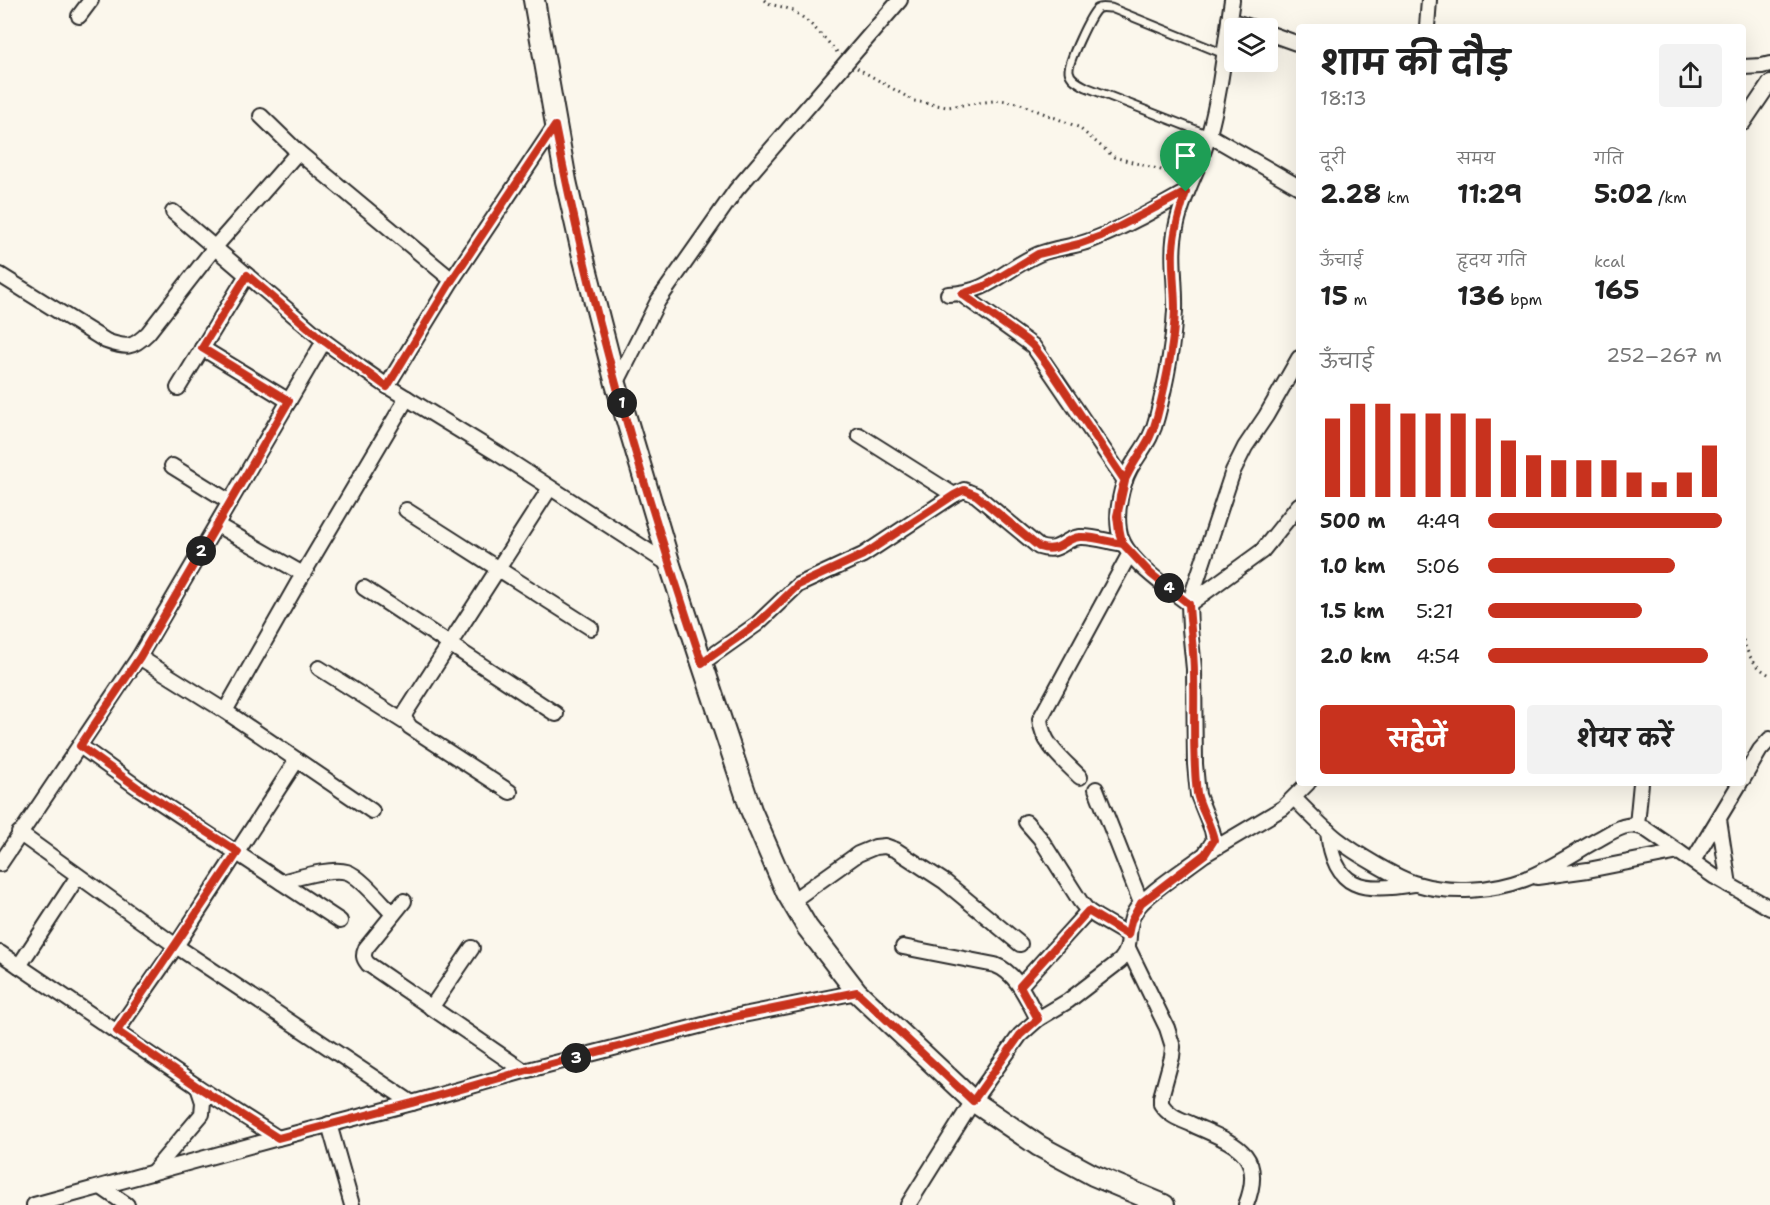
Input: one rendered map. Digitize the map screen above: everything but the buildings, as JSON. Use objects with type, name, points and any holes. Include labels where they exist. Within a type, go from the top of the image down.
[{"type":"street","points":[[79,16],[91,0]]},
{"type":"street","points":[[534,0],[555,126],[582,252],[616,384],[670,565],[751,810],[792,901],[807,927],[857,992],[973,1101],[1048,1151],[1093,1175],[1164,1205]]},
{"type":"street","points":[[616,384],[652,312],[672,279],[752,171],[900,0]]},
{"type":"street","points":[[1229,18],[1232,0]]},
{"type":"street","points":[[1427,24],[1429,0]]},
{"type":"street","points":[[1278,37],[1296,43]]},
{"type":"street","points":[[1189,604],[1151,574],[1126,549],[1119,532],[1117,516],[1125,481],[1130,469],[1145,449],[1157,418],[1172,344],[1175,309],[1173,250],[1175,229],[1186,192],[1209,135],[1224,54]]},
{"type":"street","points":[[1746,67],[1770,64]]},
{"type":"street","points":[[1746,119],[1770,84]]},
{"type":"street","points":[[261,116],[298,152],[452,280]]},
{"type":"street","points":[[387,387],[452,280],[555,126]]},
{"type":"street","points":[[1209,135],[1296,185]]},
{"type":"street","points":[[0,275],[106,341],[124,347],[138,343],[215,247],[298,152]]},
{"type":"street","points":[[1125,481],[1033,346],[955,294],[985,286],[1038,254],[1101,236],[1186,192]]},
{"type":"street","points":[[173,212],[324,341],[387,387],[670,565]]},
{"type":"street","points":[[178,388],[247,275]]},
{"type":"street","points":[[0,864],[140,657],[324,341]]},
{"type":"street","points":[[202,348],[289,401]]},
{"type":"street","points":[[1205,854],[1214,840],[1198,795],[1195,764],[1194,669],[1189,604],[1233,471],[1296,363]]},
{"type":"street","points":[[225,711],[407,398]]},
{"type":"street","points":[[859,435],[954,495]]},
{"type":"street","points":[[172,466],[230,502]]},
{"type":"street","points":[[406,723],[404,718],[406,712],[550,488]]},
{"type":"street","points":[[702,663],[757,624],[798,585],[863,555],[964,490],[971,492],[1039,547],[1046,549],[1060,546],[1078,537],[1126,549]]},
{"type":"street","points":[[406,510],[591,628]]},
{"type":"street","points":[[1189,604],[1258,555],[1296,510]]},
{"type":"street","points":[[217,525],[303,574]]},
{"type":"street","points":[[1080,777],[1048,744],[1041,731],[1040,719],[1126,549]]},
{"type":"street","points":[[364,588],[556,714]]},
{"type":"street","points":[[140,657],[225,711],[372,811]]},
{"type":"street","points":[[319,668],[510,792]]},
{"type":"street","points":[[1746,774],[1760,750],[1770,739]]},
{"type":"street","points":[[80,746],[137,787],[340,921]]},
{"type":"street","points":[[117,1031],[176,946],[297,760]]},
{"type":"street","points":[[908,1205],[973,1101],[1020,1035],[1038,1019],[1068,1001],[1114,966],[1126,954],[1131,921],[1141,903],[1205,854],[1267,818],[1294,798],[1305,786]]},
{"type":"street","points":[[1637,825],[1641,786]]},
{"type":"street","points":[[1693,861],[1738,786]]},
{"type":"street","points":[[1096,789],[1141,903]]},
{"type":"street","points":[[1294,798],[1343,844],[1395,875],[1433,888],[1486,888],[1523,879],[1588,870],[1679,852]]},
{"type":"street","points":[[1719,819],[1729,885]]},
{"type":"street","points":[[1026,822],[1040,838],[1088,911],[1128,941],[1167,1028],[1173,1047],[1161,1104],[1171,1115],[1232,1143],[1242,1151],[1250,1162],[1253,1175],[1252,1190],[1246,1205]]},
{"type":"street","points":[[1523,879],[1542,871],[1621,827],[1637,825],[1729,885],[1770,908]]},
{"type":"street","points":[[1328,831],[1333,859],[1339,871],[1353,883],[1377,889],[1416,884]]},
{"type":"street","points":[[19,833],[176,946],[412,1103]]},
{"type":"street","points":[[792,901],[858,854],[875,847],[885,846],[896,850],[945,882],[1020,944]]},
{"type":"street","points":[[281,882],[332,871],[347,872],[357,878],[393,914]]},
{"type":"street","points":[[19,966],[78,876]]},
{"type":"street","points":[[404,902],[366,948],[363,954],[364,959],[368,964],[524,1071]]},
{"type":"street","points":[[1020,986],[1088,911]]},
{"type":"street","points":[[903,947],[995,964],[1004,968],[1020,986],[1038,1019]]},
{"type":"street","points":[[431,1008],[472,948]]},
{"type":"street","points":[[0,953],[198,1087],[278,1138]]},
{"type":"street","points":[[34,1205],[524,1071],[738,1016],[857,992]]},
{"type":"street","points":[[152,1173],[202,1114],[203,1102],[198,1087]]},
{"type":"street","points":[[329,1124],[352,1205]]},
{"type":"street","points":[[101,1187],[127,1205]]},
{"type":"lane","points":[[1209,135],[1086,87],[1073,78],[1069,71],[1091,17],[1097,9],[1103,7],[1111,8],[1224,54]]},
{"type":"path","points":[[764,0],[773,6],[790,9],[848,62],[914,101],[947,107],[1001,100],[1018,103],[1078,127],[1122,161],[1192,179]]},
{"type":"path","points":[[1746,648],[1755,664],[1770,675]]},
{"type":"route","points":[[1186,192],[1090,241],[1038,254],[985,286],[962,294],[1026,340],[1046,363],[1125,481],[1117,516],[1119,532],[1123,544],[1151,574],[1189,604],[1194,669],[1195,764],[1198,795],[1214,840],[1205,854],[1141,903],[1135,911],[1128,935],[1088,911],[1020,986],[1038,1019],[1012,1045],[973,1101],[857,992],[738,1016],[278,1138],[198,1087],[117,1031],[238,852],[137,787],[80,746],[140,657],[289,401],[202,348],[247,275],[324,341],[387,387],[452,280],[555,126],[582,252],[616,384],[702,663],[757,624],[798,585],[863,555],[964,490],[976,495],[1039,547],[1053,549],[1078,537],[1123,544],[1117,516],[1125,481],[1152,435],[1172,344],[1175,309],[1173,250],[1175,229],[1186,192]]}]
